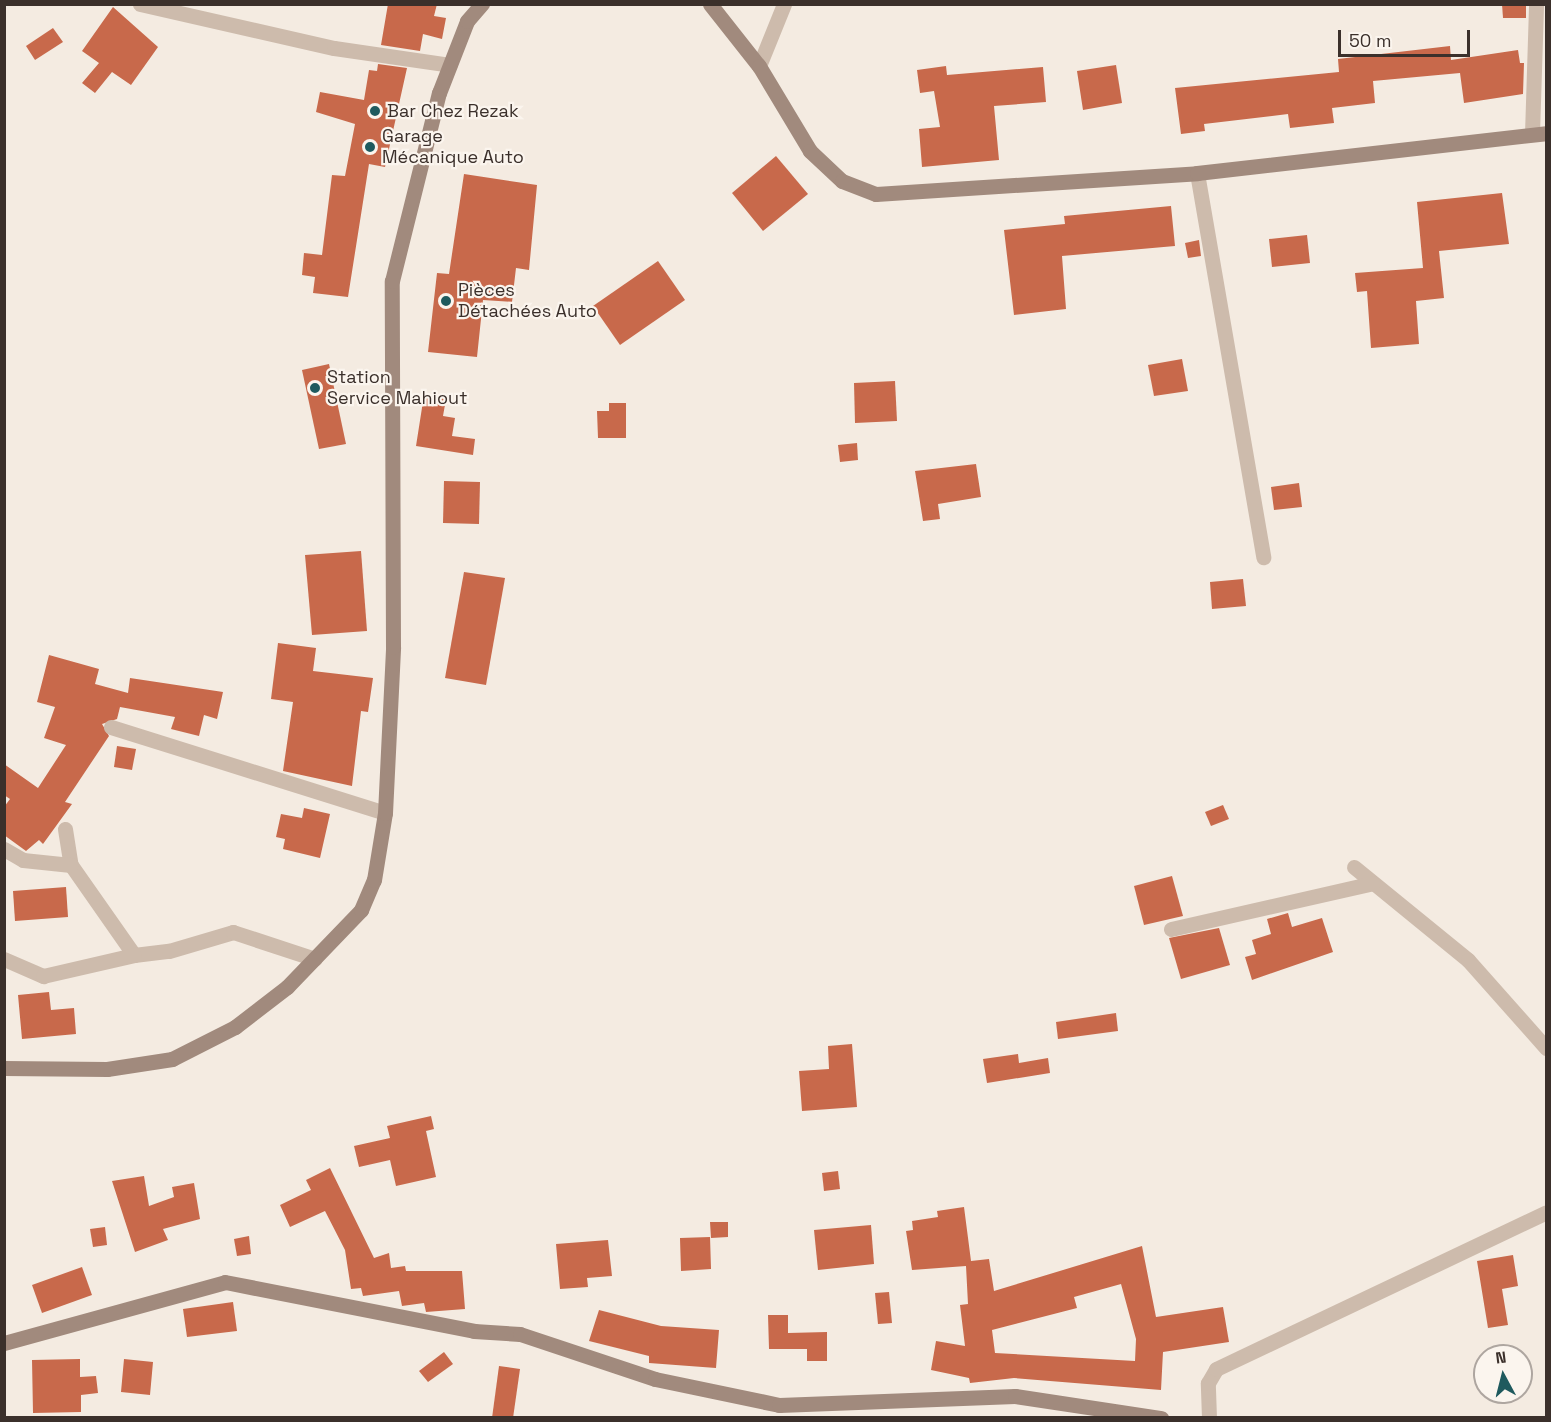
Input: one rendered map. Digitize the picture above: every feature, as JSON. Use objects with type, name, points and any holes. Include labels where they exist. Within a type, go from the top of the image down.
[{"type":"main road","points":[[4,1068],[107,1069],[172,1059],[235,1027],[315,959],[361,910],[374,880],[385,813],[393,647],[392,281],[450,65],[467,21],[482,4]]},
{"type":"main road","points":[[710,4],[759,66],[810,151],[842,181],[876,194],[1197,173],[1539,134]]},
{"type":"main road","points":[[4,1343],[225,1282],[474,1331],[520,1334],[655,1379],[779,1405],[1015,1396],[1161,1418]]},
{"type":"street","points":[[140,4],[334,48],[450,65]]},
{"type":"street","points":[[759,66],[784,4]]},
{"type":"street","points":[[1536,4],[1539,134]]},
{"type":"street","points":[[1197,173],[1263,557]]},
{"type":"street","points":[[111,727],[385,813]]},
{"type":"street","points":[[65,829],[71,865],[134,955]]},
{"type":"street","points":[[4,849],[23,860],[71,865]]},
{"type":"street","points":[[1354,867],[1468,960],[1546,1048]]},
{"type":"street","points":[[1171,929],[1373,882]]},
{"type":"street","points":[[4,959],[43,976],[134,955],[169,951],[233,932],[315,959]]},
{"type":"street","points":[[1209,1418],[1208,1383],[1216,1369],[1546,1212]]},
{"type":"building","points":[[388,4],[437,4],[434,16],[446,18],[442,39],[423,34],[420,51],[381,45]]},
{"type":"building","points":[[1502,4],[1526,4],[1526,18],[1503,18]]},
{"type":"building","points":[[113,7],[158,47],[131,85],[112,72],[95,93],[82,83],[99,63],[82,51]]},
{"type":"building","points":[[53,28],[63,42],[35,60],[26,46]]},
{"type":"building","points":[[1450,46],[1451,60],[1518,50],[1520,63],[1524,63],[1523,94],[1464,103],[1460,73],[1373,81],[1375,103],[1332,108],[1334,123],[1290,128],[1288,114],[1204,124],[1205,131],[1181,134],[1175,88],[1339,72],[1338,59]]},
{"type":"building","points":[[378,64],[407,68],[385,167],[369,164],[348,297],[313,293],[315,277],[302,275],[304,253],[322,255],[332,175],[345,176],[355,124],[316,112],[320,92],[364,100],[369,70],[377,71]]},
{"type":"building","points":[[1116,65],[1122,103],[1083,110],[1077,71]]},
{"type":"building","points":[[946,66],[947,75],[1043,67],[1046,102],[994,106],[999,160],[922,167],[919,129],[940,127],[934,91],[920,93],[917,70]]},
{"type":"building","points":[[776,156],[808,194],[763,231],[732,193]]},
{"type":"building","points":[[464,174],[537,185],[529,270],[516,268],[512,302],[483,300],[477,357],[428,352],[437,273],[449,274]]},
{"type":"building","points":[[1502,193],[1509,244],[1439,251],[1444,298],[1416,301],[1419,344],[1371,348],[1367,291],[1357,292],[1355,273],[1423,268],[1417,202]]},
{"type":"building","points":[[1171,206],[1175,246],[1062,256],[1066,309],[1014,315],[1004,230],[1065,224],[1064,216]]},
{"type":"building","points":[[1307,235],[1310,263],[1272,267],[1269,239]]},
{"type":"building","points":[[1199,240],[1201,256],[1188,258],[1185,243]]},
{"type":"building","points":[[658,261],[685,300],[620,345],[593,306]]},
{"type":"building","points":[[1182,359],[1188,391],[1154,396],[1148,365]]},
{"type":"building","points":[[329,364],[346,444],[319,449],[302,370]]},
{"type":"building","points":[[895,381],[897,421],[855,423],[854,383]]},
{"type":"building","points":[[424,395],[446,399],[443,416],[455,418],[452,436],[475,439],[473,455],[416,446]]},
{"type":"building","points":[[609,403],[626,403],[626,438],[598,438],[597,411],[609,411]]},
{"type":"building","points":[[857,443],[858,460],[840,462],[838,445]]},
{"type":"building","points":[[976,464],[981,497],[938,504],[940,519],[923,521],[915,471]]},
{"type":"building","points":[[444,481],[480,482],[479,524],[443,523]]},
{"type":"building","points":[[1299,483],[1302,507],[1274,510],[1271,487]]},
{"type":"building","points":[[361,551],[367,631],[312,635],[305,555]]},
{"type":"building","points":[[464,572],[505,578],[486,685],[445,678]]},
{"type":"building","points":[[1243,579],[1246,606],[1212,609],[1210,582]]},
{"type":"building","points":[[278,643],[316,648],[313,671],[373,678],[368,712],[361,711],[352,786],[283,771],[293,702],[271,699]]},
{"type":"building","points":[[49,655],[99,669],[95,684],[128,693],[130,678],[223,692],[217,719],[204,715],[199,736],[171,729],[175,717],[120,707],[117,719],[102,724],[109,736],[65,802],[72,804],[43,844],[39,840],[26,851],[4,835],[4,807],[10,799],[4,795],[4,764],[38,788],[66,745],[44,738],[55,707],[37,702]]},
{"type":"building","points":[[117,746],[136,749],[132,770],[114,767]]},
{"type":"building","points":[[1223,805],[1229,819],[1211,826],[1205,812]]},
{"type":"building","points":[[304,808],[330,814],[320,858],[283,849],[285,839],[276,837],[281,814],[302,818]]},
{"type":"building","points":[[1172,876],[1183,916],[1144,925],[1134,886]]},
{"type":"building","points":[[66,887],[68,917],[15,921],[13,891]]},
{"type":"building","points":[[1288,913],[1292,927],[1322,918],[1333,952],[1252,980],[1245,957],[1256,954],[1252,940],[1271,934],[1267,919]]},
{"type":"building","points":[[1219,928],[1230,965],[1181,979],[1169,938]]},
{"type":"building","points":[[49,992],[51,1010],[74,1008],[76,1034],[22,1039],[18,995]]},
{"type":"building","points":[[1116,1013],[1118,1031],[1058,1039],[1056,1022]]},
{"type":"building","points":[[852,1044],[857,1107],[802,1111],[799,1071],[829,1069],[828,1046]]},
{"type":"building","points":[[1018,1054],[1019,1063],[1048,1058],[1050,1073],[987,1083],[983,1059]]},
{"type":"building","points":[[431,1116],[434,1129],[426,1131],[436,1177],[396,1186],[390,1160],[359,1167],[354,1146],[390,1138],[387,1126]]},
{"type":"building","points":[[330,1168],[374,1258],[389,1253],[391,1268],[405,1266],[406,1271],[462,1271],[465,1309],[426,1312],[424,1303],[402,1306],[399,1291],[363,1296],[361,1288],[351,1289],[345,1250],[325,1211],[290,1227],[280,1205],[311,1190],[306,1180]]},
{"type":"building","points":[[838,1171],[840,1189],[824,1191],[822,1173]]},
{"type":"building","points":[[144,1176],[149,1206],[174,1197],[172,1187],[194,1183],[200,1219],[163,1229],[168,1240],[135,1252],[112,1181]]},
{"type":"building","points":[[964,1207],[971,1261],[989,1259],[994,1291],[1142,1246],[1156,1317],[1223,1307],[1229,1342],[1163,1352],[1161,1390],[1014,1378],[970,1383],[969,1378],[931,1370],[936,1341],[965,1346],[960,1305],[968,1304],[966,1266],[912,1270],[906,1231],[913,1230],[912,1221],[938,1217],[937,1211]],"holes":[[[1121,1284],[1136,1339],[1135,1361],[995,1353],[992,1330],[1077,1308],[1074,1297]]]},
{"type":"building","points":[[710,1222],[728,1222],[728,1237],[711,1238]]},
{"type":"building","points":[[871,1225],[874,1264],[818,1270],[814,1230]]},
{"type":"building","points":[[105,1227],[107,1245],[93,1247],[90,1229]]},
{"type":"building","points":[[249,1236],[251,1254],[237,1256],[234,1239]]},
{"type":"building","points":[[710,1237],[711,1269],[681,1271],[680,1238]]},
{"type":"building","points":[[608,1240],[612,1276],[587,1278],[588,1287],[560,1289],[556,1244]]},
{"type":"building","points":[[1513,1255],[1518,1286],[1502,1289],[1508,1325],[1488,1328],[1477,1261]]},
{"type":"building","points":[[82,1267],[92,1295],[42,1313],[32,1285]]},
{"type":"building","points":[[889,1292],[892,1323],[878,1324],[875,1293]]},
{"type":"building","points":[[233,1302],[237,1331],[187,1337],[183,1309]]},
{"type":"building","points":[[599,1310],[661,1326],[719,1330],[716,1368],[649,1363],[649,1356],[589,1341]]},
{"type":"building","points":[[768,1315],[788,1315],[788,1333],[827,1332],[827,1361],[807,1361],[807,1349],[769,1349]]},
{"type":"building","points":[[444,1352],[453,1364],[428,1382],[419,1371]]},
{"type":"building","points":[[80,1359],[80,1377],[96,1376],[98,1393],[81,1395],[81,1412],[33,1413],[32,1360]]},
{"type":"building","points":[[124,1359],[153,1362],[150,1395],[121,1392]]},
{"type":"building","points":[[499,1366],[520,1369],[513,1418],[492,1418]]},
{"type":"place","name":"Bar Chez Rezak","points":[[375,111]]},
{"type":"place","name":"Garage Mécanique Auto","points":[[370,147]]},
{"type":"place","name":"Pièces Détachées Auto","points":[[446,301]]},
{"type":"place","name":"Station Service Mahiout","points":[[315,388]]}]
